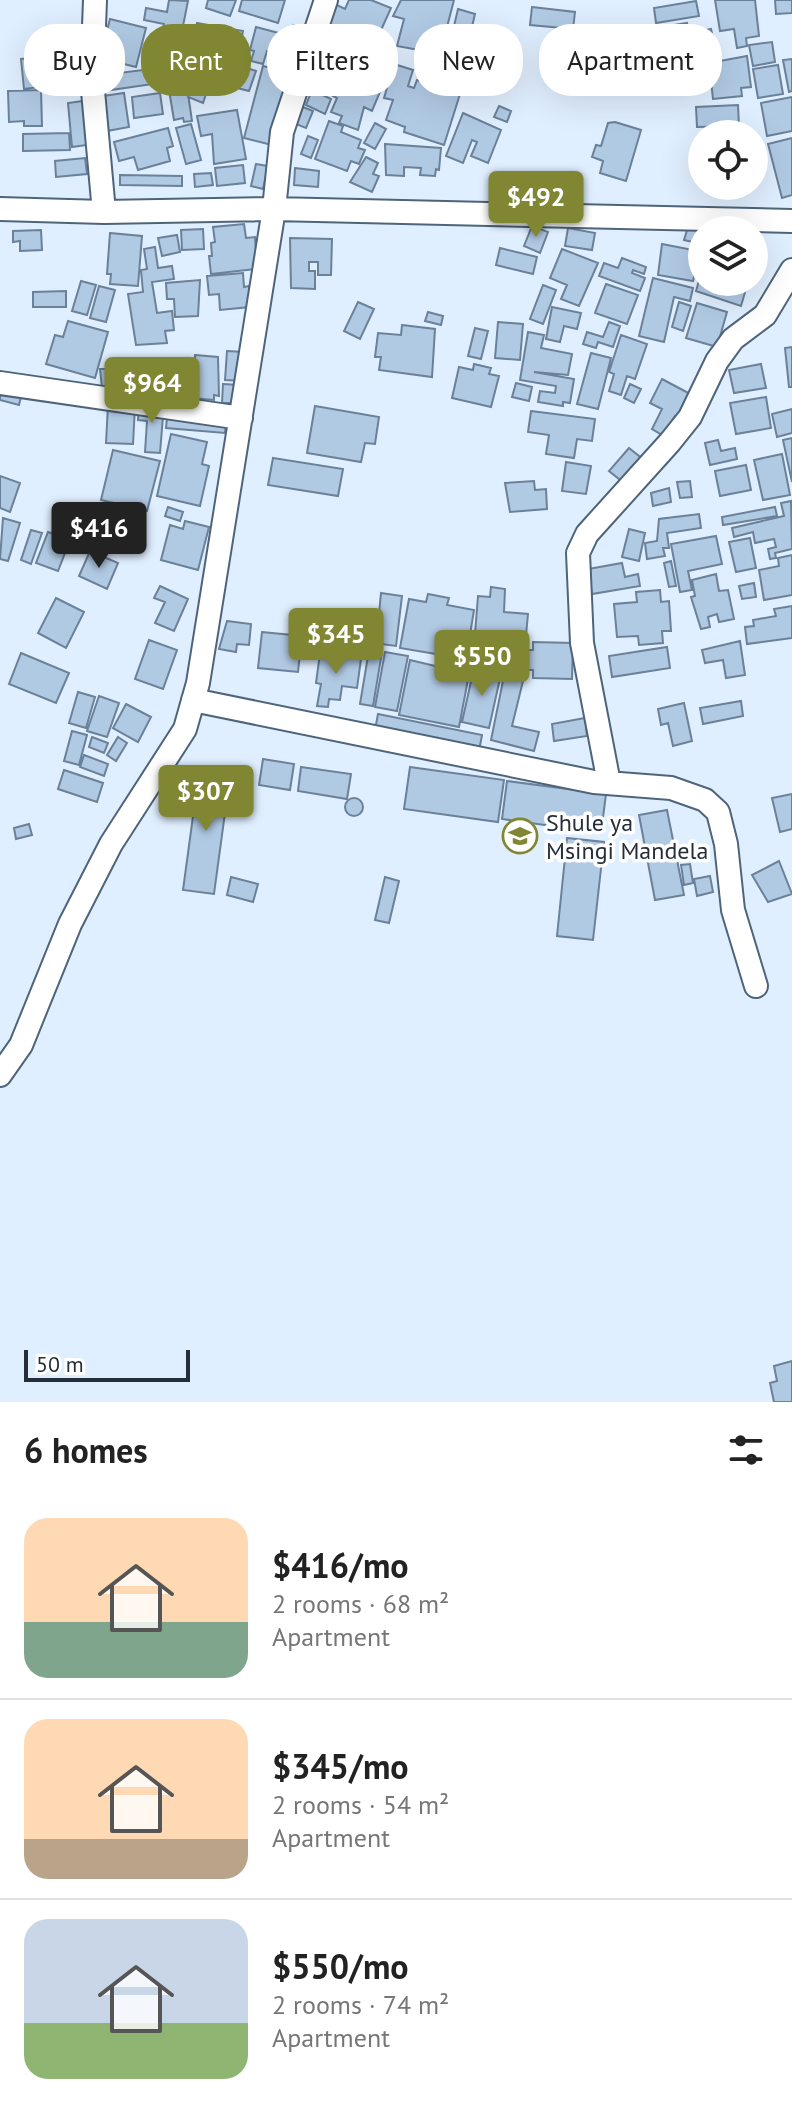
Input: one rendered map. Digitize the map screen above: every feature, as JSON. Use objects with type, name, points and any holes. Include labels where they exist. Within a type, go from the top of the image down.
[{"type":"street","points":[[95,0],[94,126],[104,212]]},
{"type":"street","points":[[0,1075],[21,1045],[70,924],[111,844],[185,729],[193,700],[241,418],[274,209],[282,132],[326,0]]},
{"type":"street","points":[[0,209],[104,212],[274,209],[792,221]]},
{"type":"street","points":[[609,783],[582,643],[578,553],[587,534],[675,436],[733,339],[765,315],[792,270]]},
{"type":"street","points":[[0,383],[57,394],[241,418]]},
{"type":"street","points":[[193,700],[609,783],[671,788],[705,800],[718,812],[726,844],[727,883],[756,986]]},
{"type":"building","points":[[169,0],[188,1],[183,24],[144,20],[146,8],[167,12]]},
{"type":"building","points":[[208,0],[236,0],[230,16],[206,8]]},
{"type":"building","points":[[242,0],[285,0],[278,23],[239,11]]},
{"type":"building","points":[[349,0],[371,0],[391,8],[384,24],[326,24],[335,4],[345,9]]},
{"type":"building","points":[[401,0],[454,0],[448,24],[414,24],[414,49],[398,46],[404,19],[393,16]]},
{"type":"building","points":[[715,0],[755,0],[759,36],[746,38],[747,46],[737,48],[734,29],[722,31],[722,24],[719,24]]},
{"type":"building","points":[[775,0],[792,0],[792,13],[776,14]]},
{"type":"building","points":[[696,1],[699,16],[656,23],[654,8]]},
{"type":"building","points":[[532,7],[575,12],[574,24],[530,25]]},
{"type":"building","points":[[458,9],[475,14],[473,24],[454,24]]},
{"type":"building","points":[[110,19],[141,27],[141,48],[136,67],[125,64],[125,24],[109,24]]},
{"type":"building","points":[[256,27],[267,30],[267,51],[263,64],[251,61]]},
{"type":"building","points":[[772,42],[775,62],[753,66],[749,45]]},
{"type":"building","points":[[747,56],[751,87],[741,88],[742,96],[713,99],[713,96],[722,96],[722,61]]},
{"type":"building","points":[[21,59],[24,59],[24,89]]},
{"type":"building","points":[[792,59],[792,91],[789,92],[783,60]]},
{"type":"building","points":[[398,65],[413,70],[408,86],[414,88],[414,96],[459,96],[444,145],[404,132],[405,127],[386,120],[393,100],[384,98],[398,96]]},
{"type":"building","points":[[778,65],[783,94],[758,98],[753,69]]},
{"type":"building","points":[[263,66],[267,67],[267,96],[286,96],[272,145],[244,138]]},
{"type":"building","points":[[141,70],[141,86],[125,88],[125,72]]},
{"type":"building","points":[[8,91],[24,91],[24,96],[41,96],[42,126],[24,126],[24,121],[9,122]]},
{"type":"building","points":[[103,96],[124,96],[129,127],[107,131]]},
{"type":"building","points":[[160,96],[163,114],[134,118],[132,97]]},
{"type":"building","points":[[170,96],[188,96],[192,121],[184,122],[183,118],[174,120]]},
{"type":"building","points":[[188,96],[205,96],[203,103]]},
{"type":"building","points":[[310,96],[331,99],[325,114],[306,105]]},
{"type":"building","points":[[333,96],[378,96],[372,111],[364,107],[358,130],[339,123],[342,116],[331,112],[337,98]]},
{"type":"building","points":[[792,97],[792,131],[768,136],[768,120],[764,120],[761,103]]},
{"type":"building","points":[[83,101],[87,145],[72,147],[68,103]]},
{"type":"building","points":[[738,105],[739,120],[697,120],[696,107]]},
{"type":"building","points":[[499,106],[511,111],[507,122],[494,117]]},
{"type":"building","points":[[303,107],[313,111],[306,128],[296,124]]},
{"type":"building","points":[[237,110],[246,159],[214,164],[212,134],[201,136],[197,116]]},
{"type":"building","points":[[463,113],[501,130],[488,163],[471,156],[477,142],[472,140],[463,163],[446,156]]},
{"type":"building","points":[[329,121],[343,126],[341,132],[361,140],[358,148],[365,150],[359,164],[351,161],[347,171],[315,159]]},
{"type":"building","points":[[615,122],[641,130],[626,181],[600,173],[603,161],[592,157],[596,145],[601,146],[608,123]]},
{"type":"building","points":[[375,123],[386,129],[375,149],[364,143]]},
{"type":"building","points":[[191,124],[201,160],[186,164],[176,128]]},
{"type":"building","points":[[168,128],[173,146],[167,148],[170,161],[138,170],[134,157],[119,161],[114,142]]},
{"type":"building","points":[[69,133],[70,150],[23,151],[23,134]]},
{"type":"building","points":[[308,136],[318,140],[311,158],[301,154]]},
{"type":"building","points":[[792,138],[792,195],[782,198],[768,144]]},
{"type":"building","points":[[385,144],[441,148],[439,170],[436,169],[435,176],[420,175],[421,168],[404,167],[404,176],[386,175]]},
{"type":"building","points":[[366,157],[378,163],[373,174],[379,176],[372,192],[350,182]]},
{"type":"building","points":[[85,158],[87,174],[56,177],[55,161]]},
{"type":"building","points":[[256,164],[268,166],[263,189],[251,186]]},
{"type":"building","points":[[243,165],[245,183],[217,186],[215,168]]},
{"type":"building","points":[[295,168],[319,171],[318,187],[294,185]]},
{"type":"building","points":[[211,173],[213,185],[195,187],[194,174]]},
{"type":"building","points":[[120,175],[182,176],[182,186],[120,185]]},
{"type":"building","points":[[244,224],[246,238],[255,237],[257,269],[211,274],[209,256],[212,256],[211,243],[215,242],[213,227]]},
{"type":"building","points":[[532,226],[548,232],[540,253],[524,246]]},
{"type":"building","points":[[568,228],[595,233],[592,250],[565,246]]},
{"type":"building","points":[[203,229],[204,249],[182,250],[181,230]]},
{"type":"building","points":[[41,230],[42,250],[20,251],[20,241],[13,242],[13,231]]},
{"type":"building","points":[[110,233],[142,236],[138,286],[110,284],[111,274],[107,274]]},
{"type":"building","points":[[177,235],[180,252],[162,256],[158,238]]},
{"type":"building","points":[[290,238],[332,239],[331,275],[318,275],[318,262],[309,262],[309,271],[315,271],[315,289],[291,288]]},
{"type":"building","points":[[662,244],[688,249],[688,280],[658,275]]},
{"type":"building","points":[[155,247],[158,268],[172,266],[174,279],[152,282],[157,313],[172,311],[174,330],[165,331],[167,343],[136,345],[128,294],[143,292],[141,270],[147,269],[144,249]]},
{"type":"building","points":[[500,248],[537,257],[533,274],[496,265]]},
{"type":"building","points":[[562,249],[598,263],[579,306],[561,299],[567,285],[550,278]]},
{"type":"building","points":[[622,258],[646,267],[644,274],[633,270],[632,273],[645,278],[640,291],[599,276],[604,263],[618,268]]},
{"type":"building","points":[[243,273],[244,287],[249,286],[250,307],[220,310],[219,294],[209,295],[207,276]]},
{"type":"building","points":[[653,278],[688,287],[690,301],[674,297],[664,342],[639,336]]},
{"type":"building","points":[[200,280],[198,316],[175,317],[174,299],[167,299],[166,283]]},
{"type":"building","points":[[81,281],[96,285],[87,315],[72,311]]},
{"type":"building","points":[[606,284],[638,295],[627,324],[595,313]]},
{"type":"building","points":[[543,285],[556,290],[543,324],[530,319]]},
{"type":"building","points":[[99,286],[115,290],[106,322],[90,318]]},
{"type":"building","points":[[66,291],[66,307],[33,307],[33,292]]},
{"type":"building","points":[[711,296],[744,296],[741,306]]},
{"type":"building","points":[[358,302],[374,309],[360,339],[344,331]]},
{"type":"building","points":[[679,302],[691,306],[683,331],[672,327]]},
{"type":"building","points":[[697,303],[727,312],[717,347],[686,338]]},
{"type":"building","points":[[552,307],[581,313],[577,329],[564,326],[560,342],[546,339]]},
{"type":"building","points":[[428,312],[443,316],[441,325],[425,321]]},
{"type":"building","points":[[68,321],[108,332],[95,378],[46,364],[55,335],[63,337]]},
{"type":"building","points":[[498,322],[523,324],[520,360],[495,358]]},
{"type":"building","points":[[609,322],[620,326],[613,347],[598,342],[596,348],[583,344],[587,332],[603,337]]},
{"type":"building","points":[[402,325],[435,329],[432,377],[379,370],[381,357],[375,357],[378,333],[401,335]]},
{"type":"building","points":[[475,328],[488,331],[481,359],[468,356]]},
{"type":"building","points":[[528,332],[544,335],[541,348],[572,354],[568,375],[534,372],[574,379],[570,403],[563,402],[563,406],[538,402],[540,391],[555,393],[556,386],[520,380]]},
{"type":"building","points":[[621,335],[647,344],[635,379],[627,376],[621,395],[609,391],[614,374],[609,372]]},
{"type":"building","points":[[792,347],[792,387],[789,387],[785,348]]},
{"type":"building","points":[[227,351],[244,352],[242,381],[225,380]]},
{"type":"building","points":[[591,353],[611,358],[598,409],[577,404]]},
{"type":"building","points":[[195,355],[218,357],[219,396],[214,395],[214,400],[191,398],[193,382],[186,382],[188,358],[195,359]]},
{"type":"building","points":[[163,358],[165,387],[103,397],[100,369],[109,369],[108,363]]},
{"type":"building","points":[[474,364],[491,368],[489,374],[499,376],[491,407],[452,398],[459,367],[473,370]]},
{"type":"building","points":[[761,364],[766,388],[734,393],[729,370]]},
{"type":"building","points":[[0,379],[24,384],[19,405],[0,400]]},
{"type":"building","points":[[662,379],[694,396],[681,419],[675,416],[664,436],[652,429],[662,409],[650,403]]},
{"type":"building","points":[[516,383],[532,387],[529,401],[512,397]]},
{"type":"building","points":[[223,384],[239,385],[238,403],[222,403]]},
{"type":"building","points":[[630,384],[641,389],[634,403],[624,398]]},
{"type":"building","points":[[766,397],[771,428],[736,434],[730,403]]},
{"type":"building","points":[[139,402],[164,404],[160,453],[145,452],[147,421],[138,420]]},
{"type":"building","points":[[108,405],[135,406],[133,444],[106,443]]},
{"type":"building","points":[[315,406],[379,417],[375,444],[365,443],[361,462],[307,453]]},
{"type":"building","points":[[168,407],[227,412],[225,433],[166,428]]},
{"type":"building","points":[[792,409],[792,433],[777,437],[772,414]]},
{"type":"building","points":[[531,411],[595,419],[592,441],[577,439],[574,458],[546,454],[549,435],[528,432]]},
{"type":"building","points":[[171,434],[207,442],[202,464],[209,466],[200,506],[157,496]]},
{"type":"building","points":[[792,438],[792,482],[783,440]]},
{"type":"building","points":[[718,440],[721,451],[735,448],[737,459],[710,465],[705,443]]},
{"type":"building","points":[[629,448],[644,460],[624,483],[609,471]]},
{"type":"building","points":[[113,450],[160,461],[147,511],[101,500]]},
{"type":"building","points":[[782,454],[790,495],[763,500],[754,460]]},
{"type":"building","points":[[273,458],[343,469],[338,496],[268,485]]},
{"type":"building","points":[[566,462],[591,466],[586,494],[562,491]]},
{"type":"building","points":[[746,465],[751,490],[720,496],[715,471]]},
{"type":"building","points":[[0,476],[20,483],[10,512],[0,508]]},
{"type":"building","points":[[534,481],[535,490],[546,489],[547,509],[510,512],[505,483]]},
{"type":"building","points":[[690,481],[692,497],[680,498],[677,482]]},
{"type":"building","points":[[669,488],[671,502],[653,506],[651,493]]},
{"type":"building","points":[[791,501],[792,549],[775,553],[776,558],[770,559],[768,549],[776,547],[774,539],[755,543],[753,532],[734,537],[732,528],[784,516],[781,503]]},
{"type":"building","points":[[168,507],[183,512],[180,521],[165,516]]},
{"type":"building","points":[[775,507],[777,516],[723,525],[722,517]]},
{"type":"building","points":[[699,514],[701,528],[667,533],[669,548],[663,548],[665,556],[647,559],[645,543],[657,541],[659,519]]},
{"type":"building","points":[[3,518],[20,523],[8,561],[0,559]]},
{"type":"building","points":[[185,521],[209,527],[198,570],[161,560],[170,525],[183,529]]},
{"type":"building","points":[[629,529],[645,533],[639,561],[622,557]]},
{"type":"building","points":[[31,530],[42,533],[31,564],[21,560]]},
{"type":"building","points":[[48,532],[70,540],[58,571],[36,563]]},
{"type":"building","points":[[716,536],[722,564],[688,571],[692,590],[680,592],[671,544]]},
{"type":"building","points":[[750,538],[756,568],[736,572],[729,542]]},
{"type":"building","points":[[90,551],[118,563],[107,589],[79,576]]},
{"type":"building","points":[[792,555],[792,595],[764,600],[759,570],[779,566],[778,558]]},
{"type":"building","points":[[671,561],[676,586],[669,587],[664,563]]},
{"type":"building","points":[[622,563],[625,577],[638,574],[640,586],[592,594],[588,569]]},
{"type":"building","points":[[716,574],[719,591],[728,590],[734,619],[719,622],[717,614],[708,617],[710,627],[701,629],[691,597],[695,596],[692,580]]},
{"type":"building","points":[[754,583],[756,597],[742,599],[739,586]]},
{"type":"building","points":[[160,586],[188,599],[174,631],[155,623],[165,602],[154,598]]},
{"type":"building","points":[[491,587],[505,589],[504,612],[528,614],[525,646],[516,645],[514,664],[473,659],[478,596],[490,597]]},
{"type":"building","points":[[660,590],[661,602],[669,601],[671,631],[662,631],[663,643],[639,645],[638,636],[617,637],[614,604],[637,602],[636,592]]},
{"type":"building","points":[[381,593],[402,596],[396,646],[365,642],[368,623],[378,624]]},
{"type":"building","points":[[428,594],[449,598],[447,605],[474,610],[466,659],[400,648],[409,599],[426,602]]},
{"type":"building","points":[[56,598],[84,612],[66,648],[38,633]]},
{"type":"building","points":[[792,606],[792,638],[747,644],[745,627],[754,626],[753,620],[776,616],[774,609]]},
{"type":"building","points":[[227,621],[251,624],[249,645],[237,644],[236,652],[219,649]]},
{"type":"building","points":[[262,632],[302,636],[298,672],[258,668]]},
{"type":"building","points":[[149,640],[177,650],[163,689],[135,679]]},
{"type":"building","points":[[740,641],[745,675],[726,678],[723,660],[705,663],[702,650]]},
{"type":"building","points":[[533,642],[573,643],[572,679],[533,678],[533,670],[519,670],[520,650],[533,650]]},
{"type":"building","points":[[667,647],[670,668],[612,677],[609,656]]},
{"type":"building","points":[[369,650],[382,652],[373,706],[360,704]]},
{"type":"building","points":[[385,652],[408,656],[397,711],[375,707]]},
{"type":"building","points":[[21,653],[69,673],[56,703],[9,684]]},
{"type":"building","points":[[320,653],[361,659],[357,688],[342,686],[340,700],[329,699],[328,707],[317,706],[321,684],[316,683]]},
{"type":"building","points":[[410,660],[469,674],[459,727],[399,715]]},
{"type":"building","points":[[474,668],[501,674],[489,728],[462,722]]},
{"type":"building","points":[[504,676],[523,681],[512,726],[539,732],[534,751],[491,740]]},
{"type":"building","points":[[78,692],[95,697],[86,728],[69,723]]},
{"type":"building","points":[[99,696],[119,703],[107,737],[87,731]]},
{"type":"building","points":[[741,701],[743,716],[703,724],[700,708]]},
{"type":"building","points":[[684,703],[692,741],[673,746],[668,723],[661,725],[658,709]]},
{"type":"building","points":[[126,704],[151,717],[138,742],[113,728]]},
{"type":"building","points":[[378,714],[482,735],[479,751],[375,730]]},
{"type":"building","points":[[585,718],[587,736],[554,741],[552,724]]},
{"type":"building","points":[[72,731],[87,735],[79,765],[64,761]]},
{"type":"building","points":[[92,737],[108,743],[104,753],[89,747]]},
{"type":"building","points":[[118,737],[127,743],[116,761],[107,755]]},
{"type":"building","points":[[84,755],[108,764],[104,776],[80,767]]},
{"type":"building","points":[[263,759],[294,764],[290,790],[259,785]]},
{"type":"building","points":[[301,767],[351,774],[347,799],[298,791]]},
{"type":"building","points":[[410,767],[504,780],[498,822],[404,809]]},
{"type":"building","points":[[64,770],[103,783],[97,802],[58,789]]},
{"type":"building","points":[[199,772],[230,776],[214,894],[183,890]]},
{"type":"building","points":[[507,781],[606,794],[601,833],[502,819]]},
{"type":"building","points":[[792,794],[792,829],[780,832],[772,798]]},
{"type":"building","points":[[354,798],[363,807],[354,816],[345,807]]},
{"type":"building","points":[[667,810],[684,895],[655,900],[639,815]]},
{"type":"building","points":[[29,824],[32,835],[16,839],[14,828]]},
{"type":"building","points":[[567,838],[604,842],[593,940],[557,936]]},
{"type":"building","points":[[779,861],[792,894],[768,902],[752,875]]},
{"type":"building","points":[[690,864],[693,883],[684,885],[681,865]]},
{"type":"building","points":[[710,876],[713,892],[697,896],[694,879]]},
{"type":"building","points":[[231,877],[258,884],[253,902],[227,895]]},
{"type":"building","points":[[385,877],[399,881],[389,923],[375,920]]},
{"type":"building","points":[[792,1361],[792,1402],[774,1402],[770,1383],[777,1381],[774,1366]]},
{"type":"place","name":"Shule ya Msingi Mandela","points":[[520,836]]}]
